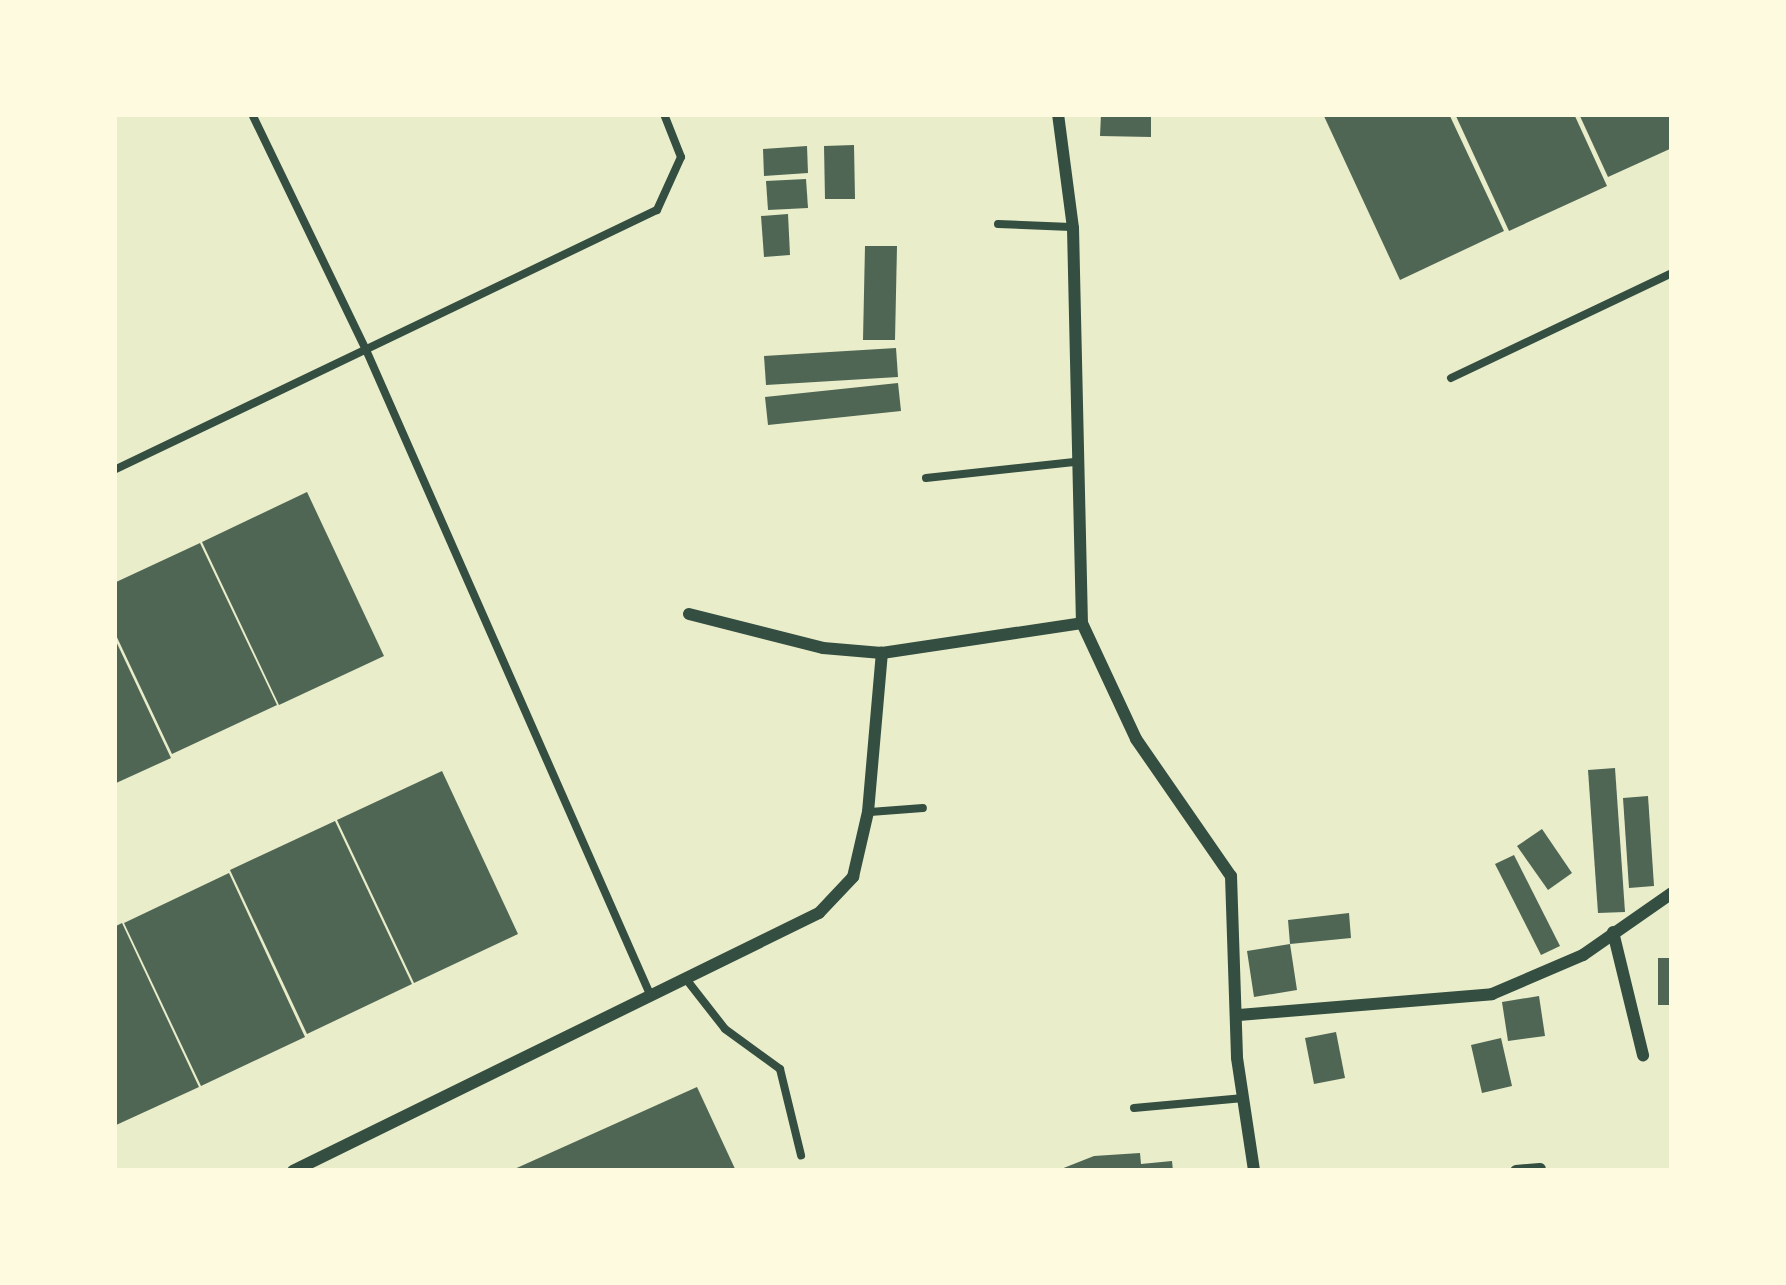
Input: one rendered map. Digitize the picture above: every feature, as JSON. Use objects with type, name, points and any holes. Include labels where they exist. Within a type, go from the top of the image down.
[{"type":"street","points":[[1058,114],[1073,227],[1074,462],[1082,623],[1136,740],[1231,875],[1244,1098],[1254,1171]]},
{"type":"street","points":[[689,614],[823,648],[883,653],[1082,623]]},
{"type":"street","points":[[293,1171],[649,992],[819,913],[853,878],[868,812],[883,653]]},
{"type":"street","points":[[1239,1015],[1492,994],[1544,975],[1672,893]]},
{"type":"street","points":[[1613,932],[1643,1055]]},
{"type":"street","points":[[1516,1171],[1540,1169]]},
{"type":"lane","points":[[251,114],[367,352],[649,992]]},
{"type":"lane","points":[[114,470],[657,210],[681,157],[664,114]]},
{"type":"lane","points":[[998,224],[1073,227]]},
{"type":"lane","points":[[1451,378],[1672,273]]},
{"type":"lane","points":[[926,478],[1074,462]]},
{"type":"lane","points":[[868,812],[922,808]]},
{"type":"lane","points":[[685,978],[725,1029],[780,1069],[801,1155]]},
{"type":"lane","points":[[1134,1108],[1244,1098]]},
{"type":"building","points":[[1101,114],[1151,114],[1151,137],[1100,136]]},
{"type":"building","points":[[1323,114],[1449,114],[1504,231],[1400,280]]},
{"type":"building","points":[[1455,114],[1574,114],[1607,186],[1509,231]]},
{"type":"building","points":[[1579,114],[1672,114],[1672,148],[1608,177]]},
{"type":"building","points":[[854,145],[855,199],[825,199],[824,146]]},
{"type":"building","points":[[807,146],[808,173],[764,176],[763,149]]},
{"type":"building","points":[[806,179],[808,208],[768,210],[766,181]]},
{"type":"building","points":[[788,214],[790,255],[764,257],[761,216]]},
{"type":"building","points":[[865,246],[897,246],[895,340],[863,340]]},
{"type":"building","points":[[896,348],[898,377],[766,385],[764,356]]},
{"type":"building","points":[[898,383],[901,411],[768,425],[765,397]]},
{"type":"building","points":[[307,492],[384,656],[279,705],[202,542]]},
{"type":"building","points":[[200,543],[277,705],[172,754],[114,631],[114,583]]},
{"type":"building","points":[[114,637],[171,758],[114,784]]},
{"type":"building","points":[[1615,768],[1625,912],[1598,913],[1588,770]]},
{"type":"building","points":[[442,771],[518,934],[414,983],[337,820]]},
{"type":"building","points":[[1648,796],[1654,886],[1629,888],[1623,798]]},
{"type":"building","points":[[335,821],[412,984],[307,1034],[230,870]]},
{"type":"building","points":[[1542,829],[1572,873],[1548,890],[1517,846]]},
{"type":"building","points":[[1514,855],[1560,946],[1541,955],[1495,864]]},
{"type":"building","points":[[229,873],[305,1037],[201,1086],[124,923]]},
{"type":"building","points":[[1349,913],[1351,938],[1290,944],[1288,920]]},
{"type":"building","points":[[122,923],[199,1087],[114,1126],[114,927]]},
{"type":"building","points":[[1290,944],[1297,990],[1254,997],[1247,951]]},
{"type":"building","points":[[1658,958],[1672,958],[1672,1005],[1658,1005]]},
{"type":"building","points":[[1539,996],[1545,1036],[1508,1041],[1502,1002]]},
{"type":"building","points":[[1336,1032],[1345,1078],[1314,1084],[1305,1038]]},
{"type":"building","points":[[1501,1038],[1512,1086],[1482,1093],[1471,1045]]},
{"type":"building","points":[[697,1087],[736,1171],[510,1171]]},
{"type":"building","points":[[1140,1153],[1141,1164],[1172,1161],[1173,1171],[1056,1171],[1094,1156]]}]
